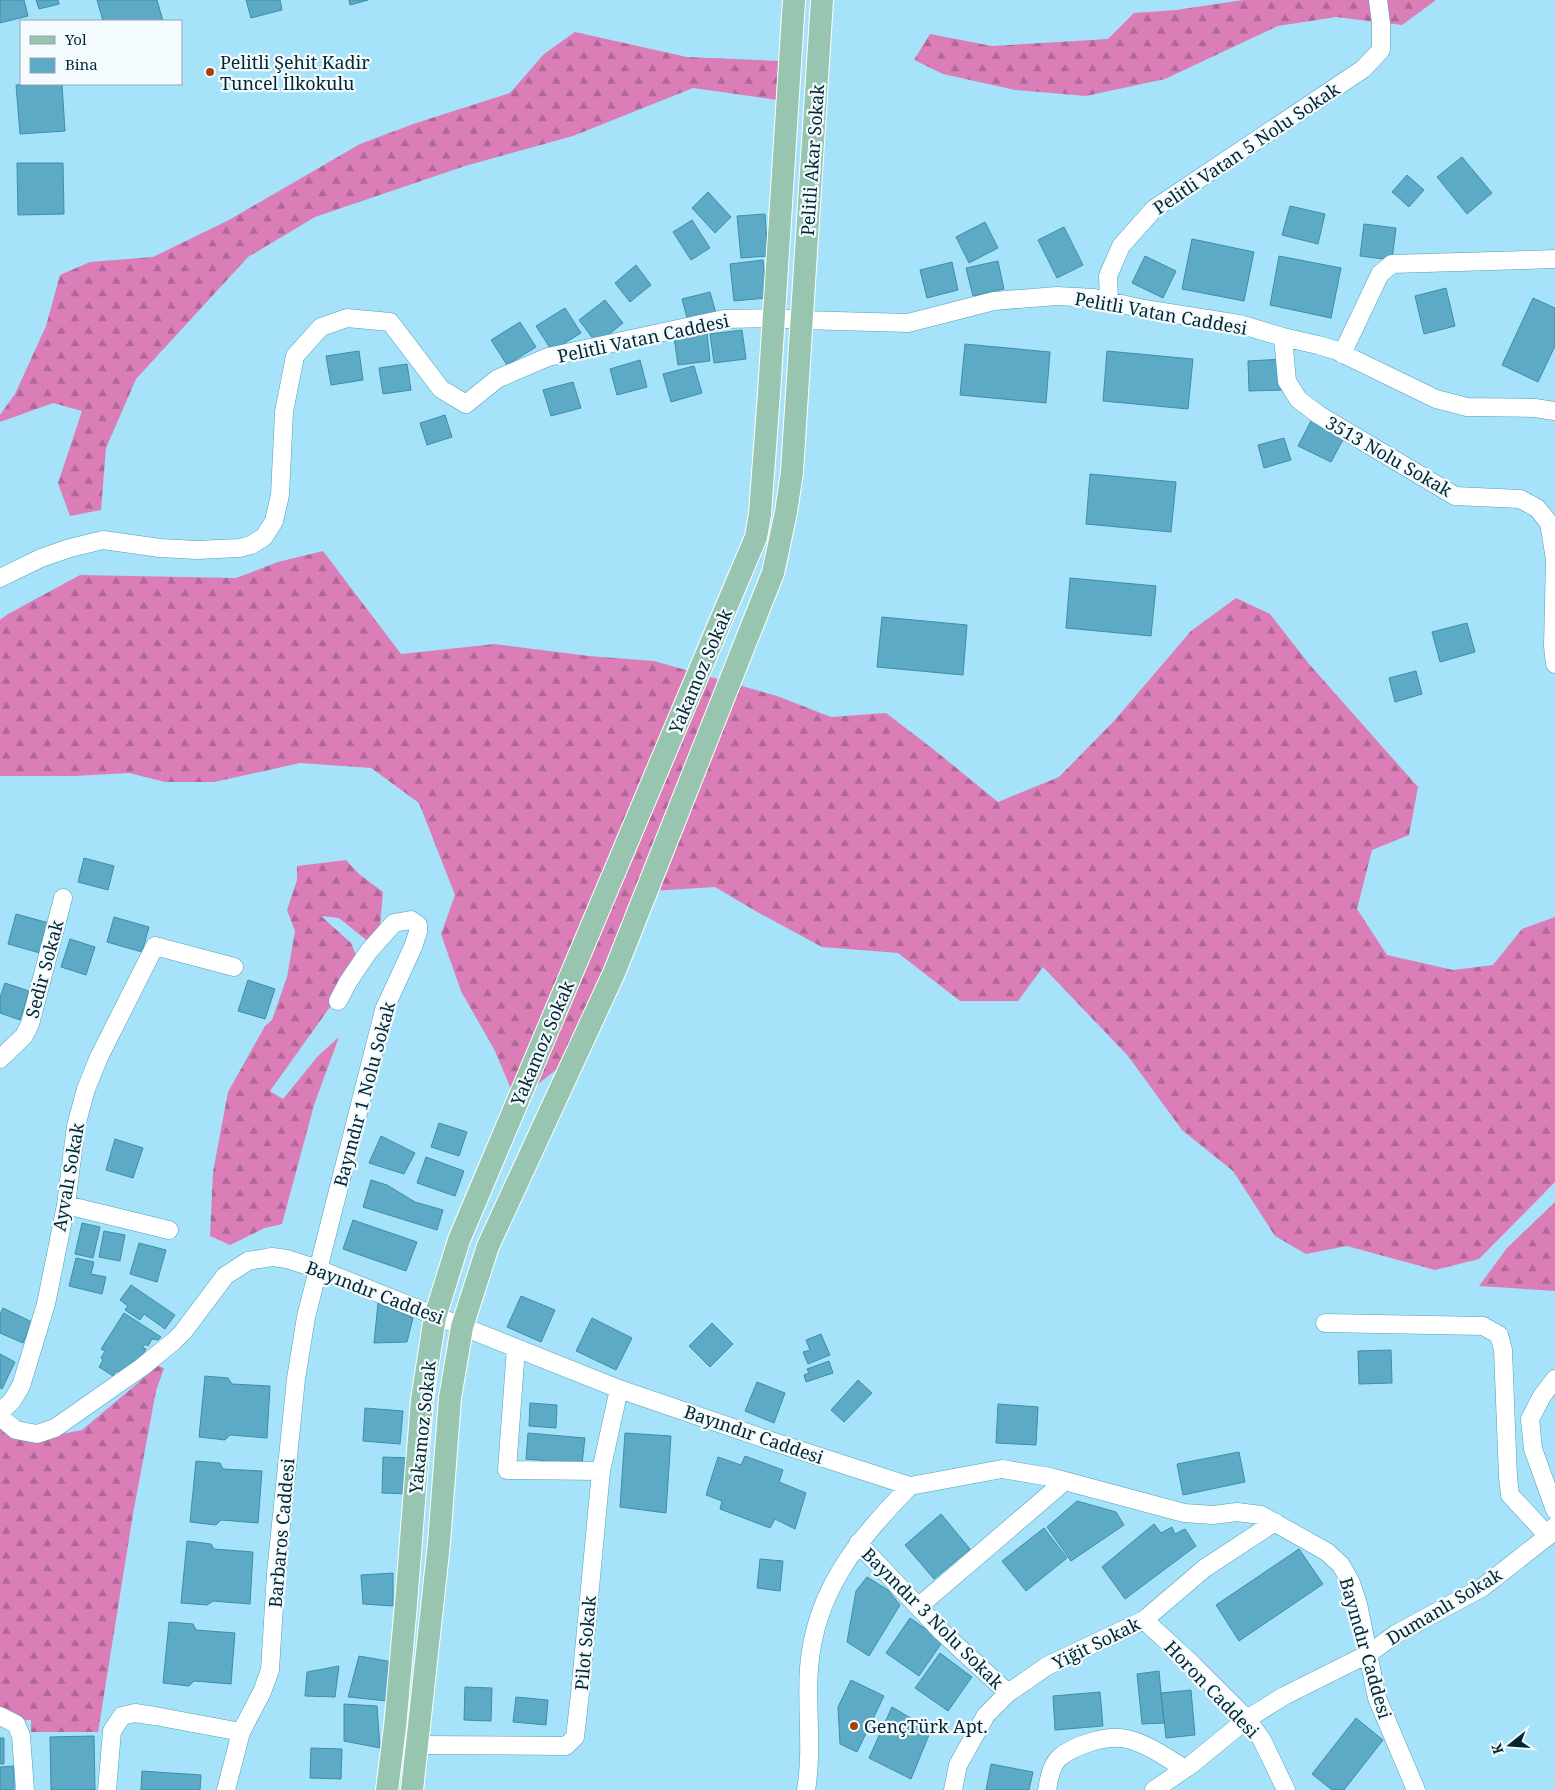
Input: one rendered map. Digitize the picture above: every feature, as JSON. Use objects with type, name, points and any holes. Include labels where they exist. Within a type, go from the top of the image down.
[{"type":"main road","name":"Pelitli Akar Sokak","points":[[773,318],[794,0]]},
{"type":"main road","name":"Pelitli Akar Sokak","points":[[801,320],[822,0]]},
{"type":"main road","name":"Yakamoz Sokak","points":[[387,1790],[395,1727],[422,1400],[435,1317],[459,1240],[756,537],[760,514],[773,318]]},
{"type":"main road","name":"Yakamoz Sokak","points":[[412,1790],[439,1544],[450,1398],[462,1326],[488,1246],[614,973],[773,573],[792,472],[801,320]]},
{"type":"street","name":"Pelitli Vatan 5 Nolu Sokak","points":[[1109,301],[1108,276],[1121,246],[1154,209],[1362,69],[1381,50],[1382,23],[1378,0]]},
{"type":"street","points":[[1342,354],[1380,274],[1392,264],[1555,259]]},
{"type":"street","name":"Pelitli Vatan Caddesi","points":[[0,578],[42,558],[70,548],[103,540],[160,548],[197,550],[239,548],[252,545],[264,537],[274,521],[280,495],[284,412],[295,356],[321,327],[347,318],[390,322],[441,389],[466,404],[497,379],[548,357],[724,319],[773,318],[908,323],[994,301],[1057,296],[1094,298],[1144,309],[1239,324],[1284,338],[1335,350],[1436,399],[1467,408],[1535,408],[1555,411]]},
{"type":"street","name":"3513 Nolu Sokak","points":[[1284,338],[1288,381],[1298,399],[1319,415],[1455,496],[1520,499],[1537,508],[1549,523],[1555,559],[1552,646],[1555,664]]},
{"type":"street","name":"Sedir Sokak","points":[[0,1059],[24,1036],[30,1024],[63,898]]},
{"type":"street","name":"Bayındır 1 Nolu Sokak","points":[[318,1269],[384,1010],[413,947],[418,932],[418,925],[411,920],[394,923],[368,951],[338,1001]]},
{"type":"street","name":"Ayvalı Sokak","points":[[0,1412],[12,1401],[21,1386],[46,1304],[66,1205],[76,1126],[86,1089],[99,1058],[155,946],[234,967]]},
{"type":"street","points":[[66,1205],[169,1230]]},
{"type":"street","name":"Bayındır Caddesi","points":[[0,1417],[16,1430],[37,1434],[55,1428],[142,1367],[174,1341],[184,1332],[225,1276],[248,1261],[272,1257],[287,1259],[318,1269],[619,1389],[910,1486],[1002,1469],[1065,1481],[1184,1513],[1213,1515],[1237,1512],[1261,1515],[1328,1552],[1341,1565],[1351,1583],[1358,1604],[1377,1698],[1416,1790]]},
{"type":"street","name":"Barbaros Caddesi","points":[[226,1790],[241,1732],[262,1692],[270,1670],[276,1573],[296,1379],[306,1317],[318,1269]]},
{"type":"street","points":[[1325,1323],[1484,1326],[1499,1335],[1503,1350],[1510,1495],[1552,1531]]},
{"type":"street","points":[[516,1348],[507,1470],[601,1471]]},
{"type":"street","points":[[1555,1378],[1542,1396],[1530,1420],[1534,1449],[1555,1510]]},
{"type":"street","name":"Pilot Sokak","points":[[417,1745],[566,1746],[575,1737],[601,1471],[619,1389]]},
{"type":"street","points":[[918,1607],[1065,1481]]},
{"type":"street","points":[[806,1790],[810,1740],[809,1669],[813,1638],[834,1579],[858,1543],[880,1516],[910,1486]]},
{"type":"street","name":"Yiğit Sokak","points":[[953,1790],[958,1765],[986,1715],[1008,1693],[1047,1666],[1144,1620],[1205,1568],[1274,1522]]},
{"type":"street","name":"Dumanlı Sokak","points":[[1154,1790],[1224,1739],[1247,1719],[1284,1696],[1368,1654],[1396,1634],[1483,1587],[1552,1531]]},
{"type":"street","name":"Bayındır 3 Nolu Sokak","points":[[858,1543],[942,1632],[1008,1693]]},
{"type":"street","name":"Horon Caddesi","points":[[1144,1620],[1193,1665],[1247,1719],[1262,1740],[1286,1790]]},
{"type":"street","points":[[107,1790],[112,1731],[122,1716],[135,1713],[241,1732]]},
{"type":"street","points":[[0,1716],[16,1724],[21,1736],[25,1790]]},
{"type":"street","points":[[1047,1790],[1050,1774],[1058,1759],[1075,1748],[1110,1737],[1127,1739],[1155,1751],[1184,1769]]},
{"type":"green space","points":[[1243,0],[1436,0],[1402,25],[1336,17],[1278,26],[1165,79],[1086,96],[1015,90],[943,74],[914,60],[930,34],[992,46],[1108,39],[1134,13],[1176,10]]},
{"type":"green space","points":[[575,32],[687,57],[782,61],[778,100],[693,88],[573,136],[465,166],[315,217],[248,257],[136,379],[106,448],[101,510],[70,516],[58,483],[82,411],[53,403],[0,422],[0,415],[15,394],[46,326],[60,275],[90,262],[153,257],[229,220],[360,144],[416,123],[510,93],[544,54]]},
{"type":"green space","points":[[323,551],[401,654],[495,644],[589,656],[654,661],[777,696],[831,717],[886,713],[998,802],[1059,777],[1114,721],[1191,631],[1236,598],[1270,614],[1309,664],[1418,787],[1409,835],[1372,850],[1357,909],[1387,955],[1453,970],[1493,965],[1522,929],[1555,917],[1555,1182],[1479,1259],[1435,1270],[1347,1246],[1306,1254],[1275,1236],[1233,1171],[1182,1130],[1128,1056],[1043,967],[1018,1001],[960,1001],[898,953],[822,947],[715,887],[651,891],[598,984],[556,1070],[516,1101],[495,1051],[461,991],[441,934],[455,895],[419,803],[371,768],[300,763],[214,782],[165,782],[129,773],[75,776],[0,776],[0,620],[8,614],[80,575],[236,578],[278,562]]},
{"type":"green space","points":[[346,860],[359,874],[383,892],[380,926],[370,943],[339,918],[321,916],[351,943],[360,965],[270,1091],[283,1099],[318,1056],[339,1037],[314,1105],[282,1224],[265,1228],[230,1245],[210,1236],[213,1172],[228,1092],[265,1026],[272,1020],[287,977],[295,931],[287,910],[297,880],[297,866]]},
{"type":"green space","points":[[1555,1202],[1555,1291],[1479,1286],[1507,1248]]},
{"type":"green space","points":[[158,1366],[164,1368],[156,1391],[133,1514],[98,1732],[31,1732],[31,1720],[0,1721],[0,1413],[42,1438],[82,1430]]},
{"type":"building","points":[[0,0],[24,0],[28,16],[0,23]]},
{"type":"building","points":[[36,0],[58,0],[59,4],[39,9]]},
{"type":"building","points":[[97,0],[157,0],[163,20],[103,20]]},
{"type":"building","points":[[246,0],[280,0],[282,10],[251,18]]},
{"type":"building","points":[[349,0],[368,0],[350,5]]},
{"type":"building","points":[[16,85],[62,85],[65,131],[20,134]]},
{"type":"building","points":[[1462,157],[1492,193],[1467,214],[1437,177]]},
{"type":"building","points":[[17,163],[63,163],[64,214],[18,215]]},
{"type":"building","points":[[1407,175],[1424,190],[1409,207],[1392,192]]},
{"type":"building","points":[[708,192],[731,217],[715,233],[692,208]]},
{"type":"building","points":[[1290,206],[1325,214],[1318,244],[1282,235]]},
{"type":"building","points":[[765,214],[768,256],[741,258],[737,216]]},
{"type":"building","points":[[692,220],[710,248],[691,260],[673,232]]},
{"type":"building","points":[[985,222],[998,248],[969,263],[956,237]]},
{"type":"building","points":[[1364,224],[1396,228],[1392,260],[1360,256]]},
{"type":"building","points":[[1064,227],[1083,265],[1057,278],[1038,240]]},
{"type":"building","points":[[1192,239],[1254,252],[1244,301],[1182,289]]},
{"type":"building","points":[[1145,256],[1176,271],[1163,298],[1132,283]]},
{"type":"building","points":[[1279,256],[1341,268],[1331,318],[1270,305]]},
{"type":"building","points":[[763,260],[767,298],[734,301],[730,264]]},
{"type":"building","points":[[998,261],[1004,289],[973,296],[966,268]]},
{"type":"building","points":[[952,262],[958,290],[927,298],[920,270]]},
{"type":"building","points":[[636,265],[651,285],[630,302],[615,283]]},
{"type":"building","points":[[1446,288],[1455,326],[1424,334],[1415,296]]},
{"type":"building","points":[[710,292],[717,317],[689,325],[682,299]]},
{"type":"building","points":[[1533,298],[1555,308],[1555,346],[1538,382],[1502,365]]},
{"type":"building","points":[[605,300],[623,323],[597,344],[579,320]]},
{"type":"building","points":[[565,308],[581,333],[552,351],[536,326]]},
{"type":"building","points":[[520,322],[536,347],[507,365],[491,340]]},
{"type":"building","points":[[742,330],[746,359],[714,363],[710,334]]},
{"type":"building","points":[[707,333],[710,361],[678,365],[674,337]]},
{"type":"building","points":[[965,344],[1050,352],[1046,403],[960,395]]},
{"type":"building","points":[[359,351],[363,380],[331,385],[326,356]]},
{"type":"building","points":[[1107,351],[1193,359],[1188,409],[1103,401]]},
{"type":"building","points":[[1284,359],[1285,390],[1249,391],[1248,361]]},
{"type":"building","points":[[640,360],[647,387],[617,395],[610,369]]},
{"type":"building","points":[[407,364],[411,390],[383,394],[379,368]]},
{"type":"building","points":[[694,366],[702,393],[671,402],[663,374]]},
{"type":"building","points":[[573,382],[581,408],[551,416],[543,390]]},
{"type":"building","points":[[445,415],[452,437],[427,445],[420,423]]},
{"type":"building","points":[[1312,419],[1345,436],[1331,462],[1298,446]]},
{"type":"building","points":[[1284,438],[1291,460],[1264,468],[1258,445]]},
{"type":"building","points":[[1090,474],[1176,482],[1171,532],[1086,524]]},
{"type":"building","points":[[1070,578],[1156,586],[1151,636],[1066,628]]},
{"type":"building","points":[[882,617],[967,625],[963,675],[877,667]]},
{"type":"building","points":[[1467,623],[1475,652],[1440,662],[1432,632]]},
{"type":"building","points":[[1416,671],[1422,694],[1395,702],[1389,678]]},
{"type":"building","points":[[84,858],[114,866],[108,890],[78,882]]},
{"type":"building","points":[[16,914],[49,923],[40,953],[8,944]]},
{"type":"building","points":[[114,917],[149,927],[142,952],[107,942]]},
{"type":"building","points":[[70,939],[95,947],[86,975],[61,967]]},
{"type":"building","points":[[248,980],[275,989],[265,1019],[238,1011]]},
{"type":"building","points":[[5,983],[29,991],[20,1020],[0,1013],[0,997]]},
{"type":"building","points":[[439,1123],[467,1132],[459,1156],[431,1147]]},
{"type":"building","points":[[381,1136],[415,1153],[404,1174],[369,1163]]},
{"type":"building","points":[[115,1139],[143,1148],[133,1178],[106,1170]]},
{"type":"building","points":[[426,1157],[464,1171],[455,1196],[417,1183]]},
{"type":"building","points":[[371,1180],[387,1185],[415,1202],[443,1210],[437,1230],[363,1207]]},
{"type":"building","points":[[353,1220],[417,1242],[406,1271],[343,1249]]},
{"type":"building","points":[[82,1223],[100,1227],[93,1258],[75,1254]]},
{"type":"building","points":[[104,1231],[125,1235],[120,1261],[99,1257]]},
{"type":"building","points":[[139,1243],[166,1250],[157,1282],[130,1274]]},
{"type":"building","points":[[76,1258],[94,1262],[91,1274],[106,1277],[102,1294],[69,1286]]},
{"type":"building","points":[[131,1285],[175,1315],[165,1329],[144,1314],[140,1320],[125,1310],[128,1306],[120,1300]]},
{"type":"building","points":[[521,1296],[555,1310],[541,1342],[507,1327]]},
{"type":"building","points":[[378,1303],[413,1318],[407,1342],[374,1343]]},
{"type":"building","points":[[3,1308],[32,1322],[23,1343],[0,1333],[0,1314]]},
{"type":"building","points":[[124,1313],[161,1337],[158,1340],[152,1339],[148,1346],[145,1344],[143,1348],[146,1349],[139,1361],[134,1360],[128,1370],[125,1367],[121,1374],[116,1371],[113,1376],[99,1367],[105,1351],[101,1349]]},
{"type":"building","points":[[592,1318],[632,1338],[616,1370],[576,1351]]},
{"type":"building","points":[[712,1323],[733,1344],[710,1367],[689,1346]]},
{"type":"building","points":[[821,1334],[830,1355],[808,1364],[803,1352],[810,1350],[806,1340]]},
{"type":"building","points":[[1391,1350],[1392,1383],[1359,1384],[1358,1351]]},
{"type":"building","points":[[0,1354],[15,1362],[2,1389],[0,1388]]},
{"type":"building","points":[[829,1361],[833,1373],[806,1382],[804,1375],[809,1373],[807,1369]]},
{"type":"building","points":[[205,1376],[228,1378],[232,1384],[270,1386],[267,1438],[230,1435],[225,1440],[199,1437]]},
{"type":"building","points":[[858,1380],[872,1393],[844,1422],[831,1410]]},
{"type":"building","points":[[757,1382],[785,1393],[774,1423],[745,1411]]},
{"type":"building","points":[[530,1403],[557,1405],[556,1428],[529,1426]]},
{"type":"building","points":[[998,1404],[1038,1407],[1036,1445],[996,1443]]},
{"type":"building","points":[[365,1408],[403,1411],[400,1444],[363,1441]]},
{"type":"building","points":[[528,1433],[585,1438],[582,1464],[526,1459]]},
{"type":"building","points":[[625,1433],[671,1436],[666,1513],[620,1507]]},
{"type":"building","points":[[1239,1452],[1245,1482],[1183,1495],[1177,1464]]},
{"type":"building","points":[[745,1456],[783,1470],[779,1482],[806,1493],[795,1529],[775,1519],[770,1528],[720,1509],[722,1501],[706,1495],[718,1457],[741,1465]]},
{"type":"building","points":[[383,1457],[411,1458],[410,1494],[382,1493]]},
{"type":"building","points":[[196,1461],[220,1463],[223,1469],[262,1471],[258,1523],[221,1520],[216,1525],[190,1522]]},
{"type":"building","points":[[1077,1501],[1116,1512],[1124,1525],[1071,1561],[1047,1527]]},
{"type":"building","points":[[941,1514],[970,1549],[934,1579],[905,1545]]},
{"type":"building","points":[[1154,1524],[1161,1533],[1172,1527],[1175,1534],[1185,1529],[1196,1546],[1125,1599],[1102,1567]]},
{"type":"building","points":[[1044,1528],[1067,1558],[1026,1591],[1002,1561]]},
{"type":"building","points":[[187,1541],[211,1544],[214,1549],[253,1552],[250,1604],[213,1601],[207,1605],[181,1603]]},
{"type":"building","points":[[1299,1549],[1323,1584],[1239,1641],[1216,1605]]},
{"type":"building","points":[[760,1559],[783,1561],[780,1591],[757,1588]]},
{"type":"building","points":[[393,1573],[393,1606],[363,1604],[361,1575]]},
{"type":"building","points":[[867,1577],[888,1590],[900,1605],[869,1656],[847,1642],[856,1591]]},
{"type":"building","points":[[910,1618],[943,1641],[919,1676],[886,1653]]},
{"type":"building","points":[[169,1622],[193,1624],[196,1630],[235,1633],[231,1684],[194,1681],[189,1686],[163,1683]]},
{"type":"building","points":[[940,1653],[972,1677],[948,1711],[915,1688]]},
{"type":"building","points":[[359,1656],[393,1662],[387,1701],[348,1697]]},
{"type":"building","points":[[339,1666],[335,1697],[305,1696],[307,1672]]},
{"type":"building","points":[[1159,1671],[1164,1723],[1142,1724],[1137,1674]]},
{"type":"building","name":"GençTürk Apt.","points":[[851,1680],[884,1696],[857,1752],[840,1744],[838,1707]]},
{"type":"building","points":[[465,1687],[492,1688],[491,1721],[464,1720]]},
{"type":"building","points":[[1191,1690],[1195,1735],[1166,1738],[1161,1693]]},
{"type":"building","points":[[1100,1692],[1103,1726],[1055,1730],[1053,1696]]},
{"type":"building","points":[[516,1697],[548,1700],[546,1725],[513,1722]]},
{"type":"building","points":[[344,1704],[377,1706],[380,1748],[344,1741]]},
{"type":"building","points":[[892,1707],[931,1730],[911,1779],[869,1758]]},
{"type":"building","points":[[1356,1718],[1383,1740],[1344,1790],[1332,1790],[1312,1774]]},
{"type":"building","points":[[94,1736],[95,1790],[51,1790],[50,1737]]},
{"type":"building","points":[[0,1738],[4,1738],[4,1764],[0,1764]]},
{"type":"building","points":[[311,1748],[342,1749],[341,1779],[310,1778]]},
{"type":"building","points":[[991,1764],[1033,1772],[1029,1790],[986,1790]]},
{"type":"building","points":[[14,1766],[14,1790],[0,1790],[0,1767]]},
{"type":"building","points":[[142,1771],[201,1775],[200,1790],[141,1790]]},
{"type":"place","name":"Pelitli Şehit Kadir Tuncel İlkokulu","points":[[210,72]]},
{"type":"place","name":"GençTürk Apt.","points":[[854,1726]]}]
